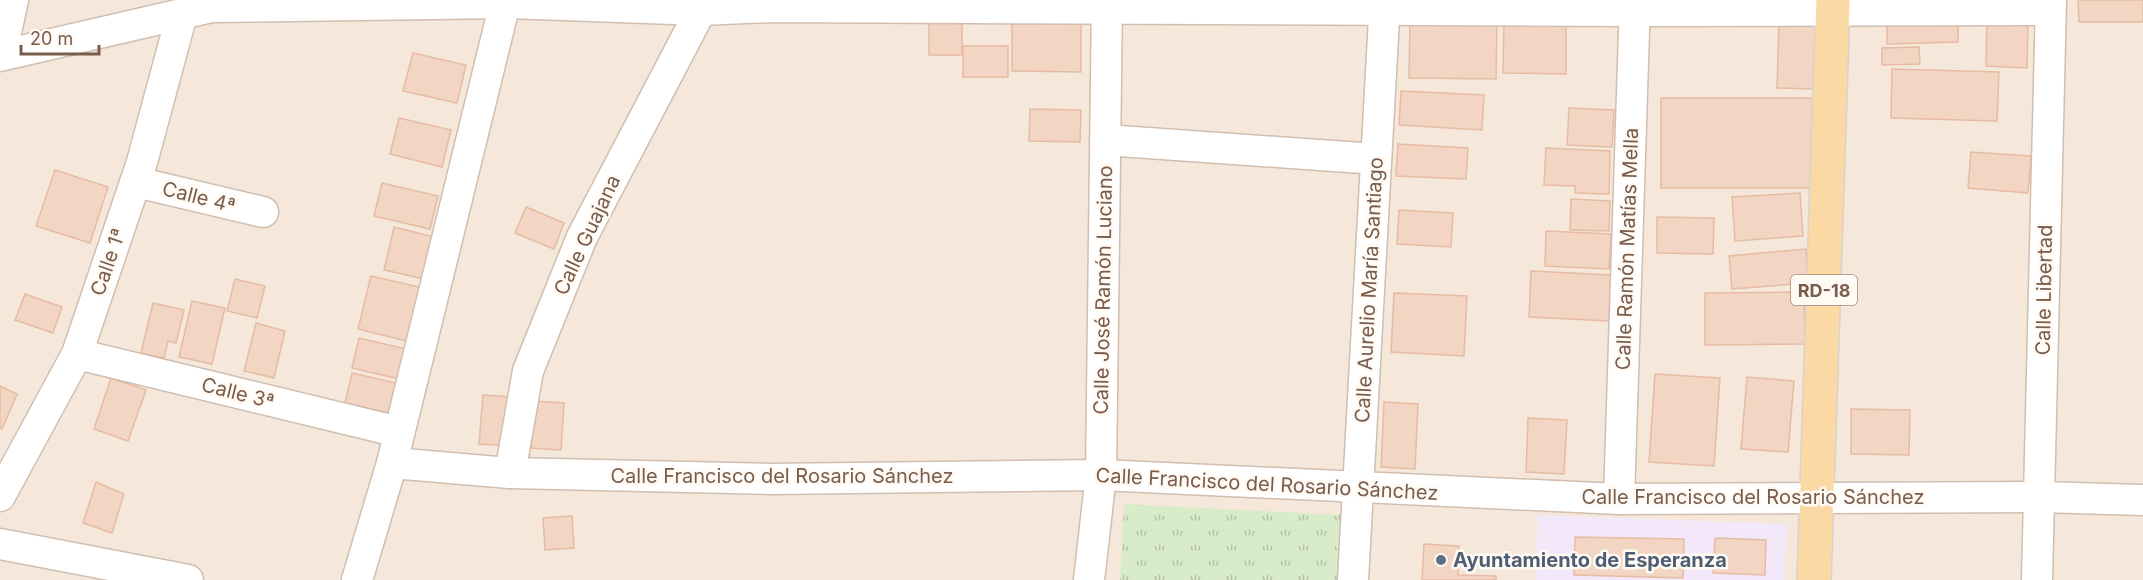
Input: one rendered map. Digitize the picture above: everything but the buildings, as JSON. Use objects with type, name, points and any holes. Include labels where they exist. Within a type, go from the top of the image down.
[{"type":"main road","name":"RD-18","points":[[1814,580],[1833,5]]},
{"type":"street","points":[[13,0],[0,56],[212,7],[400,2],[701,10],[771,7],[1107,4],[2050,5]]},
{"type":"street","points":[[357,580],[392,463],[505,3]]},
{"type":"street","name":"Calle José Ramón Luciano","points":[[1089,580],[1101,475],[1107,4]]},
{"type":"street","name":"Calle Aurelio María Santiago","points":[[1353,580],[1385,4]]},
{"type":"street","name":"Calle Libertad","points":[[2037,580],[2050,5]]},
{"type":"street","name":"Calle Ramón Matías Mella","points":[[1619,499],[1635,6]]},
{"type":"street","name":"Calle Guajana","points":[[510,473],[528,371],[582,237],[701,10]]},
{"type":"street","name":"Calle 1ª","points":[[0,496],[77,354],[136,182],[182,14]]},
{"type":"street","points":[[1105,140],[1376,159]]},
{"type":"street","name":"Calle 4ª","points":[[136,182],[263,212]]},
{"type":"street","name":"Calle 3ª","points":[[77,354],[399,432]]},
{"type":"street","name":"Calle Francisco del Rosario Sánchez","points":[[392,463],[510,473],[771,479],[1101,475],[1619,499],[2040,497],[2143,500]]},
{"type":"street","points":[[0,544],[188,580]]},
{"type":"shaded area","points":[[0,0],[2143,0],[2143,580],[0,580]]},
{"type":"shaded area","points":[[1538,515],[1787,524],[1784,580],[1535,580]]},
{"type":"green space","points":[[1124,504],[1343,515],[1340,580],[1120,580]]},
{"type":"place","name":"Ayuntamiento de Esperanza","points":[[1441,560]]}]
